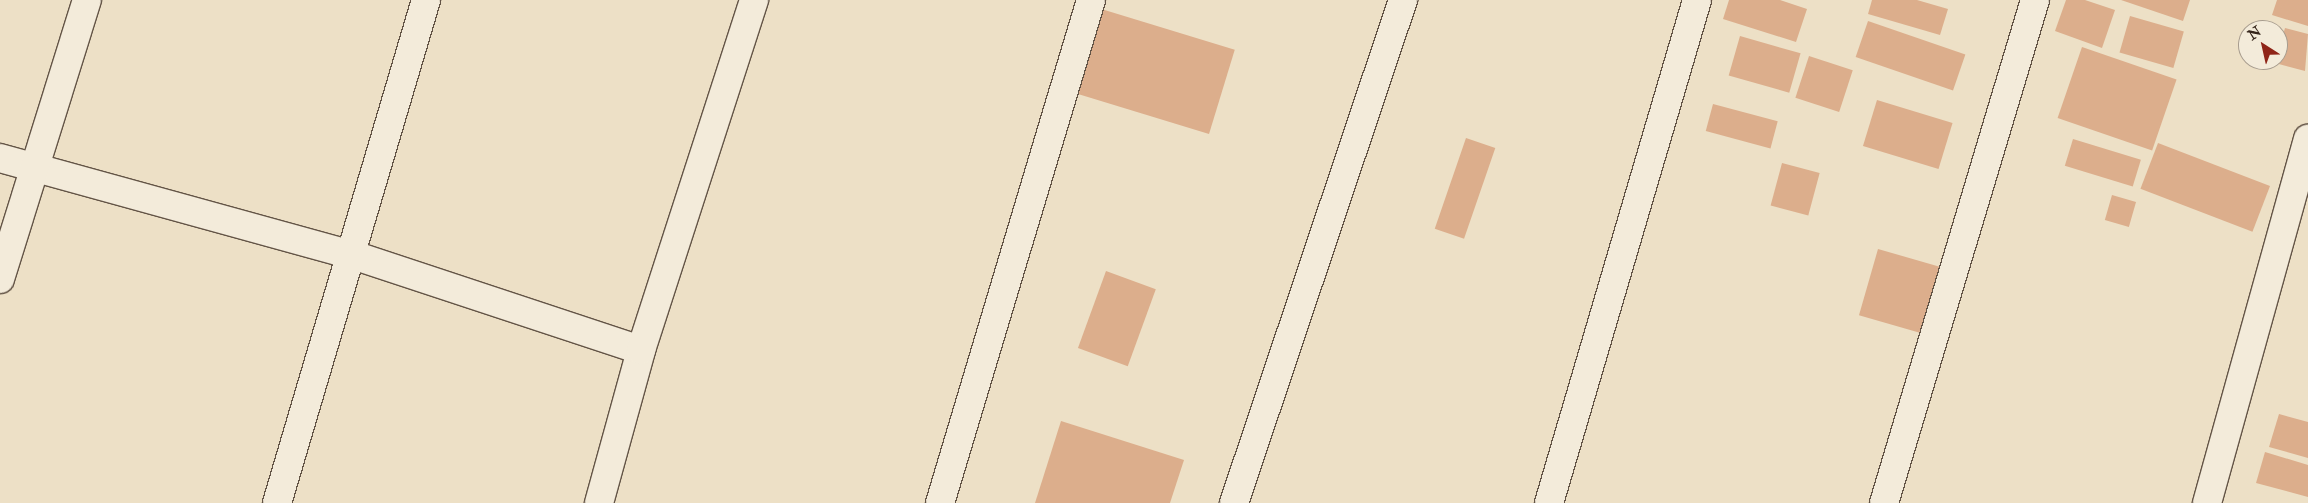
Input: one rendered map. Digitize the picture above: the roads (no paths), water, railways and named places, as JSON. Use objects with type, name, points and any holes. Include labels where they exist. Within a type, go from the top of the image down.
[{"type":"street","points":[[0,279],[33,168],[87,0]]},
{"type":"street","points":[[277,503],[353,255],[426,0]]},
{"type":"street","points":[[599,503],[641,350],[754,0]]},
{"type":"street","points":[[940,503],[1090,0]]},
{"type":"street","points":[[1234,503],[1404,0]]},
{"type":"street","points":[[1549,503],[1697,0]]},
{"type":"street","points":[[1884,503],[2035,0]]},
{"type":"street","points":[[2207,503],[2308,139]]},
{"type":"street","points":[[0,158],[353,255],[641,350]]}]
